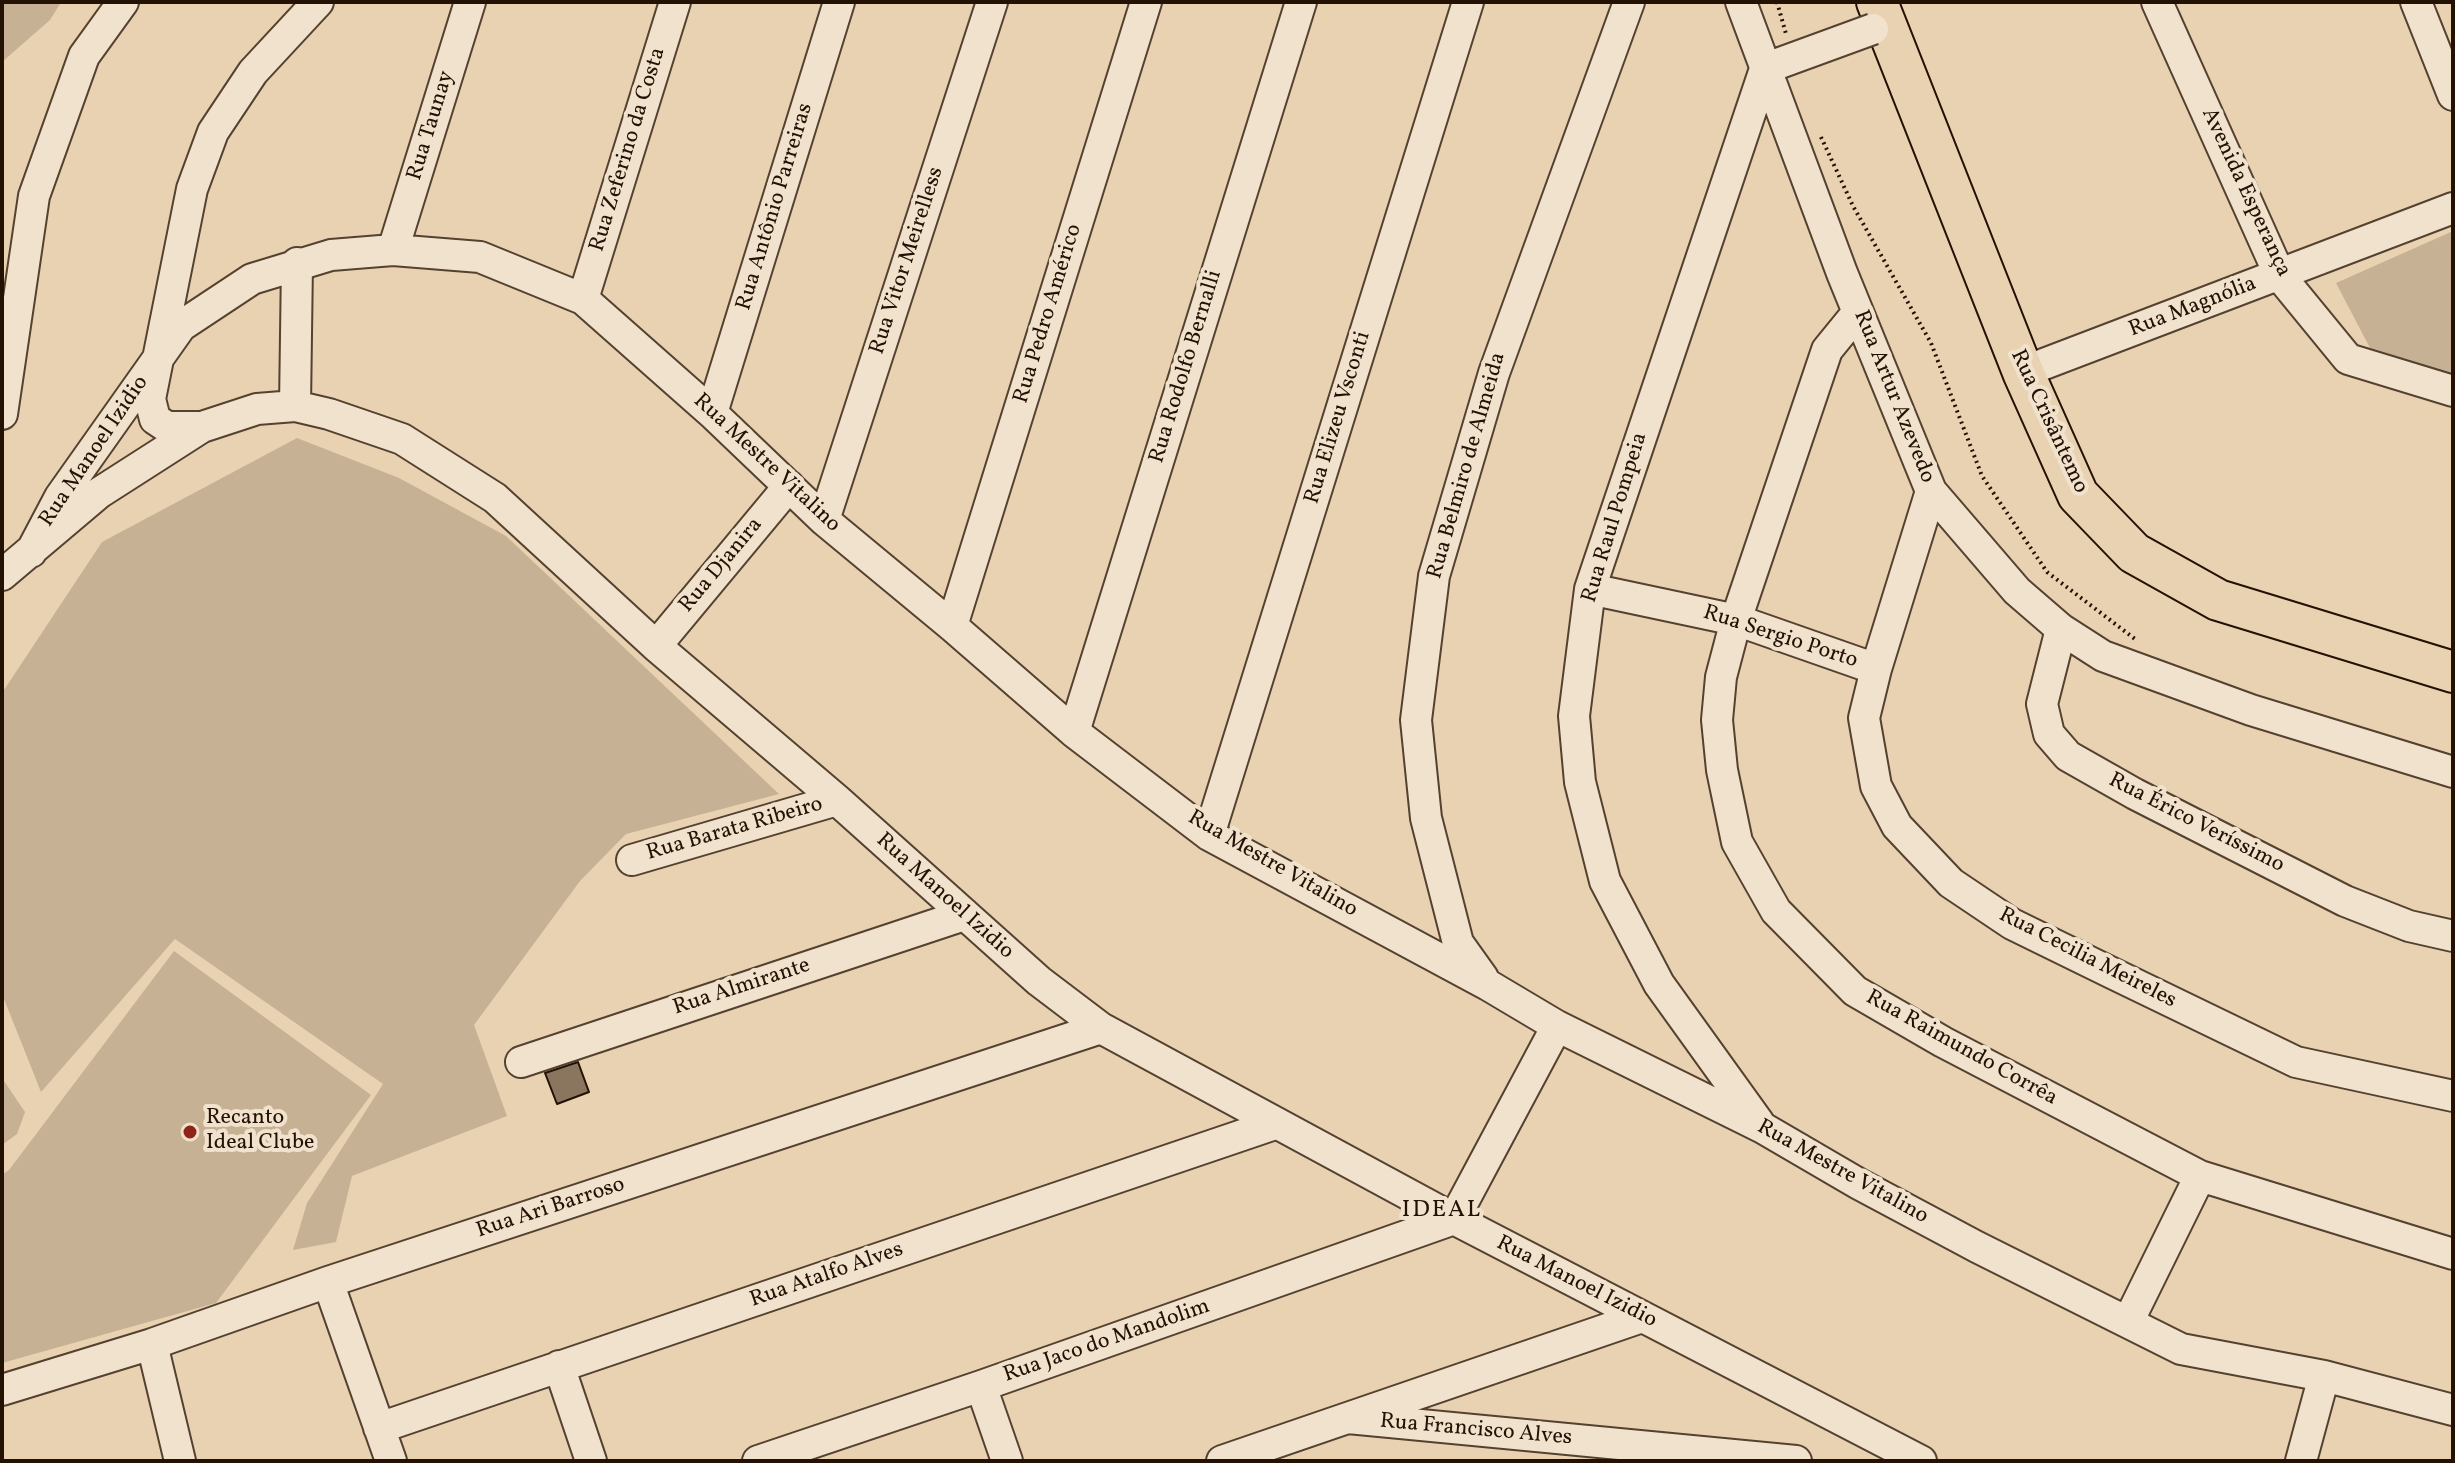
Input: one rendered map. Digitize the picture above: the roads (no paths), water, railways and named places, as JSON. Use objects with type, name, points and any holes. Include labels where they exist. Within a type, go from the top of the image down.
[{"type":"main road","name":"Rua Crisântemo","points":[[1879,18],[2023,372],[2078,495],[2134,553],[2218,600],[2453,672]]},
{"type":"street","points":[[2,414],[34,196],[84,56],[123,2]]},
{"type":"street","points":[[202,427],[167,427],[155,419],[150,399],[192,189],[213,132],[253,72],[318,2]]},
{"type":"street","name":"Rua Taunay","points":[[393,250],[470,2]]},
{"type":"street","name":"Rua Zeferino da Costa","points":[[583,299],[675,2]]},
{"type":"street","name":"Rua Antônio Parreiras","points":[[712,413],[839,2]]},
{"type":"street","name":"Rua Vitor Meirelless","points":[[824,520],[992,2]]},
{"type":"street","name":"Rua Pedro Américo","points":[[952,626],[1146,2]]},
{"type":"street","name":"Rua Rodolfo Bernalli","points":[[1074,732],[1301,2]]},
{"type":"street","name":"Rua Elizeu Vsconti","points":[[1209,835],[1468,2]]},
{"type":"street","name":"Rua Belmiro de Almeida","points":[[1488,985],[1458,943],[1426,818],[1416,720],[1434,576],[1494,373],[1629,2]]},
{"type":"street","name":"Rua Artur Azevedo","points":[[1741,2],[1772,66],[1858,312],[1931,491],[2017,591],[2061,629],[2117,662],[2251,710],[2453,772]]},
{"type":"street","name":"Avenida Esperança","points":[[2157,2],[2280,276],[2348,359],[2453,391]]},
{"type":"street","points":[[2416,2],[2453,95]]},
{"type":"street","points":[[1772,66],[1879,18]]},
{"type":"street","name":"Rua Raul Pompeia","points":[[1763,1128],[1659,984],[1605,881],[1580,782],[1574,716],[1590,589],[1772,66]]},
{"type":"street","name":"Rua Magnólia","points":[[2023,372],[2453,208]]},
{"type":"street","name":"Rua Mestre Vitalino","points":[[160,353],[181,326],[252,279],[331,255],[393,250],[480,257],[583,299],[712,413],[824,520],[1074,732],[1209,835],[1488,985],[1557,1026],[1763,1128],[1963,1240],[2181,1349],[2324,1376],[2453,1410]]},
{"type":"street","points":[[295,406],[297,263]]},
{"type":"street","name":"Rua Raimundo Corrêa","points":[[1858,312],[1827,350],[1736,620],[1719,691],[1717,720],[1722,770],[1737,842],[1776,911],[1855,991],[1943,1042],[2200,1176],[2453,1254]]},
{"type":"street","name":"Rua Manoel Izidio","points":[[31,552],[60,497],[160,353]]},
{"type":"street","name":"Rua Manoel Izidio","points":[[2,575],[99,493],[202,427],[257,409],[295,406],[402,439],[495,498],[656,646],[837,800],[1039,981],[1101,1028],[1454,1219],[1921,1461]]},
{"type":"street","points":[[105,436],[124,446],[137,468]]},
{"type":"street","name":"Rua Djanira","points":[[656,646],[789,486]]},
{"type":"street","name":"Rua Cecilia Meireles","points":[[1931,491],[1864,718],[1876,786],[1897,826],[1951,883],[2012,924],[2296,1062],[2453,1096]]},
{"type":"street","name":"Rua Sergio Porto","points":[[1590,589],[1736,620],[1876,669]]},
{"type":"street","name":"Rua Érico Veríssimo","points":[[2061,629],[2042,704],[2049,734],[2068,756],[2135,794],[2345,901],[2409,926],[2453,936]]},
{"type":"street","name":"Rua Barata Ribeiro","points":[[632,860],[837,800]]},
{"type":"street","name":"Rua Almirante","points":[[521,1062],[964,915]]},
{"type":"street","points":[[1454,1219],[1557,1026]]},
{"type":"street","name":"Rua Ari Barroso","points":[[2,1390],[152,1344],[328,1282],[1101,1028]]},
{"type":"street","name":"Rua Atalfo Alves","points":[[379,1428],[1275,1124]]},
{"type":"street","points":[[2128,1322],[2200,1176]]},
{"type":"street","name":"Rua Jaco do Mandolim","points":[[758,1461],[794,1455],[1454,1219]]},
{"type":"street","points":[[328,1282],[391,1461]]},
{"type":"street","points":[[1222,1461],[1642,1317]]},
{"type":"street","points":[[152,1344],[180,1461]]},
{"type":"street","points":[[559,1366],[591,1461]]},
{"type":"street","points":[[2301,1461],[2324,1376]]},
{"type":"street","points":[[981,1386],[1007,1461]]},
{"type":"street","name":"Rua Francisco Alves","points":[[1348,1418],[1796,1461]]},
{"type":"place","name":"Recanto Ideal Clube","points":[[190,1132]]},
{"type":"district","name":"IDEAL","points":[[1442,1212]]}]
